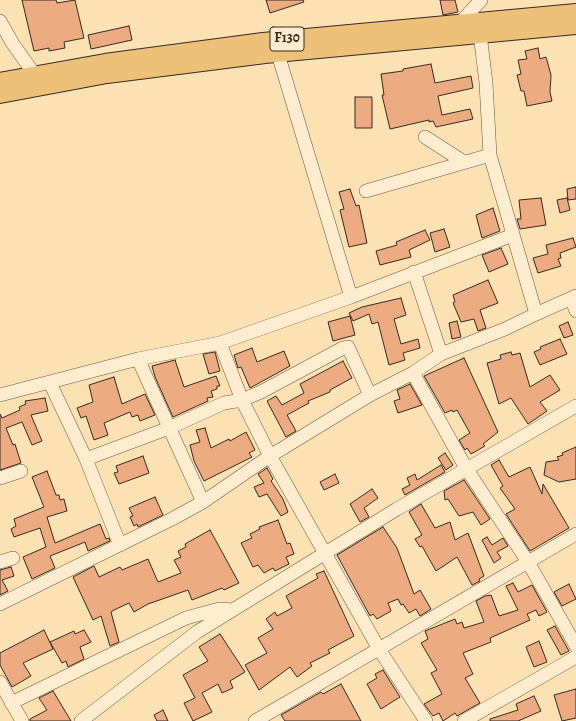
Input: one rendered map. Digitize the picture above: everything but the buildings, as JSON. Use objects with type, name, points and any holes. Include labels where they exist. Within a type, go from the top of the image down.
[{"type":"main road","name":"F130","points":[[0,81],[105,62],[263,41],[576,12]]},
{"type":"main road","name":"F130","points":[[0,95],[108,75],[278,54],[576,26]]},
{"type":"main road","points":[[334,49],[340,34]]},
{"type":"street","points":[[460,23],[481,0]]},
{"type":"street","points":[[0,21],[4,36],[35,74]]},
{"type":"street","points":[[480,34],[486,83],[490,155],[536,314]]},
{"type":"street","points":[[278,54],[351,296]]},
{"type":"street","points":[[425,137],[464,162]]},
{"type":"street","points":[[366,191],[490,155]]},
{"type":"street","points":[[0,395],[138,359],[220,343],[351,296],[513,235]]},
{"type":"street","points":[[414,272],[441,354]]},
{"type":"street","points":[[0,604],[172,520],[203,502],[270,456],[370,395],[413,373],[441,354],[505,329],[574,297],[576,311]]},
{"type":"street","points":[[220,343],[242,400],[270,456],[380,649],[426,721]]},
{"type":"street","points":[[86,459],[169,428],[224,403],[242,400],[261,392],[343,348],[348,347],[370,395]]},
{"type":"street","points":[[138,359],[203,502]]},
{"type":"street","points":[[413,373],[466,468],[528,562],[576,646]]},
{"type":"street","points":[[50,383],[86,459],[120,545]]},
{"type":"street","points":[[81,721],[197,632],[325,552],[466,468],[576,406]]},
{"type":"street","points":[[0,478],[21,471]]},
{"type":"street","points":[[256,721],[576,534]]},
{"type":"street","points":[[0,562],[13,558]]},
{"type":"street","points":[[12,703],[186,618],[219,609],[234,610]]},
{"type":"street","points":[[464,721],[576,657]]},
{"type":"street","points":[[0,682],[22,721]]}]
